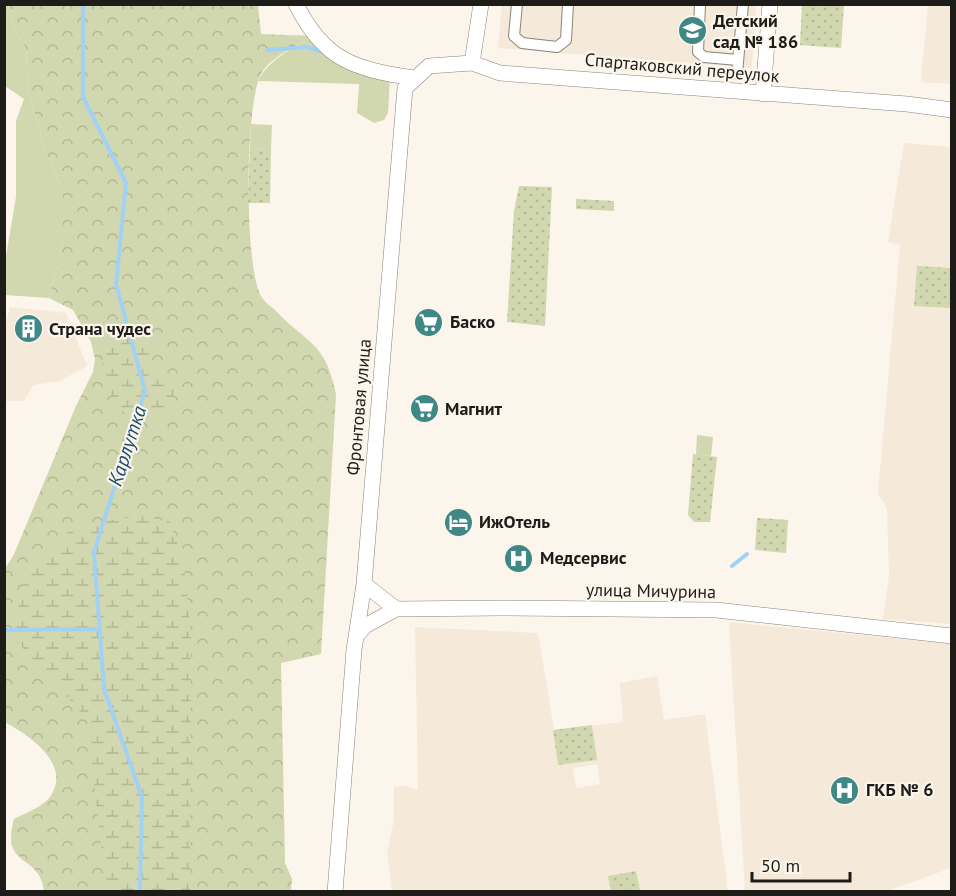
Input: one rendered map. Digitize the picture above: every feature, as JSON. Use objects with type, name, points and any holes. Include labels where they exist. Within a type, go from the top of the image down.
[{"type":"street","points":[[296,4],[308,28],[326,50],[377,72],[414,78]]},
{"type":"street","points":[[472,63],[481,4]]},
{"type":"street","points":[[517,4],[514,36],[522,44],[557,47],[566,40],[568,4]]},
{"type":"street","points":[[700,4],[698,52],[704,57],[738,60]]},
{"type":"street","points":[[737,74],[743,4]]},
{"type":"street","points":[[763,94],[770,4]]},
{"type":"street","name":"Спартаковский переулок","points":[[414,78],[429,66],[472,63],[500,73],[908,104],[951,110]]},
{"type":"street","name":"Фронтовая улица","points":[[336,891],[354,650],[364,584],[404,94],[405,88],[414,78]]},
{"type":"street","points":[[364,584],[396,609]]},
{"type":"street","name":"улица Мичурина","points":[[358,634],[365,626],[396,609],[716,610],[951,636]]},
{"type":"shaded area","points":[[502,5],[756,5],[752,68],[498,48]]},
{"type":"shaded area","points":[[928,5],[951,5],[951,84],[921,82]]},
{"type":"shaded area","points":[[904,143],[951,147],[951,624],[883,619],[889,575],[887,509],[878,493],[900,245],[888,242]]},
{"type":"shaded area","points":[[10,307],[66,313],[87,366],[60,381],[33,385],[24,401],[5,401],[5,327]]},
{"type":"shaded area","name":"ГКБ № 6","points":[[729,622],[951,644],[951,868],[887,891],[745,891]]},
{"type":"shaded area","points":[[415,627],[538,633],[554,730],[623,722],[620,683],[657,676],[664,720],[705,714],[728,891],[392,891],[387,854],[394,819],[394,787],[406,786],[418,790]],"holes":[[[597,764],[600,784],[576,788],[573,768]]]},
{"type":"green space","points":[[6,4],[14,28],[26,49],[28,89],[45,150],[63,192],[63,241],[49,298],[5,295],[5,262],[16,197],[16,121],[24,99],[5,86]]},
{"type":"green space","points":[[6,5],[258,5],[261,34],[312,36],[277,57],[261,74],[256,91],[249,149],[249,221],[255,279],[261,296],[315,346],[327,364],[336,394],[321,654],[281,663],[285,863],[292,879],[291,891],[44,891],[36,871],[16,854],[12,846],[11,835],[14,819],[47,801],[56,785],[56,773],[45,752],[5,722],[5,569],[14,554],[76,406],[93,372],[95,359],[91,342],[73,310],[49,298],[63,241],[63,192],[45,150],[28,89],[26,49],[14,28]]},
{"type":"green space","points":[[802,5],[844,5],[841,48],[800,45]]},
{"type":"green space","points":[[312,36],[390,78],[388,113],[384,120],[374,123],[357,113],[359,84],[258,81],[275,61]]},
{"type":"green space","points":[[251,124],[272,125],[271,149],[250,148]]},
{"type":"green space","points":[[250,148],[271,149],[270,203],[248,203]]},
{"type":"green space","points":[[519,186],[552,187],[545,326],[507,322],[514,211]]},
{"type":"green space","points":[[576,199],[614,201],[614,211],[576,209]]},
{"type":"green space","points":[[917,266],[951,268],[951,308],[914,306]]},
{"type":"green space","points":[[138,330],[150,332],[151,370],[176,389],[163,416],[127,414],[116,404],[104,382],[103,358],[113,333]]},
{"type":"green space","points":[[697,435],[713,437],[711,456],[696,455]]},
{"type":"green space","points":[[693,454],[717,457],[710,522],[694,522],[688,515]]},
{"type":"green space","points":[[140,516],[170,522],[183,560],[191,633],[190,891],[106,891],[87,719],[11,635],[25,581],[74,525]]},
{"type":"green space","points":[[757,518],[788,520],[786,553],[755,550]]},
{"type":"green space","points":[[592,725],[597,760],[558,765],[553,730]]},
{"type":"green space","points":[[636,871],[640,891],[611,891],[608,876]]},
{"type":"waterway","name":"Карлутка","points":[[83,4],[83,97],[126,183],[116,284],[145,391],[94,552],[104,689],[142,797],[140,892]]},
{"type":"waterway","points":[[268,50],[307,47],[326,53]]},
{"type":"waterway","points":[[732,566],[747,554]]},
{"type":"waterway","points":[[4,630],[99,629]]},
{"type":"place","name":"Детский сад № 186","points":[[692,31]]},
{"type":"place","name":"Баско","points":[[429,322]]},
{"type":"place","name":"Страна чудес","points":[[28,329]]},
{"type":"place","name":"Магнит","points":[[424,409]]},
{"type":"place","name":"ИжОтель","points":[[458,522]]},
{"type":"place","name":"Медсервис","points":[[519,558]]},
{"type":"place","name":"ГКБ № 6","points":[[845,790]]}]
